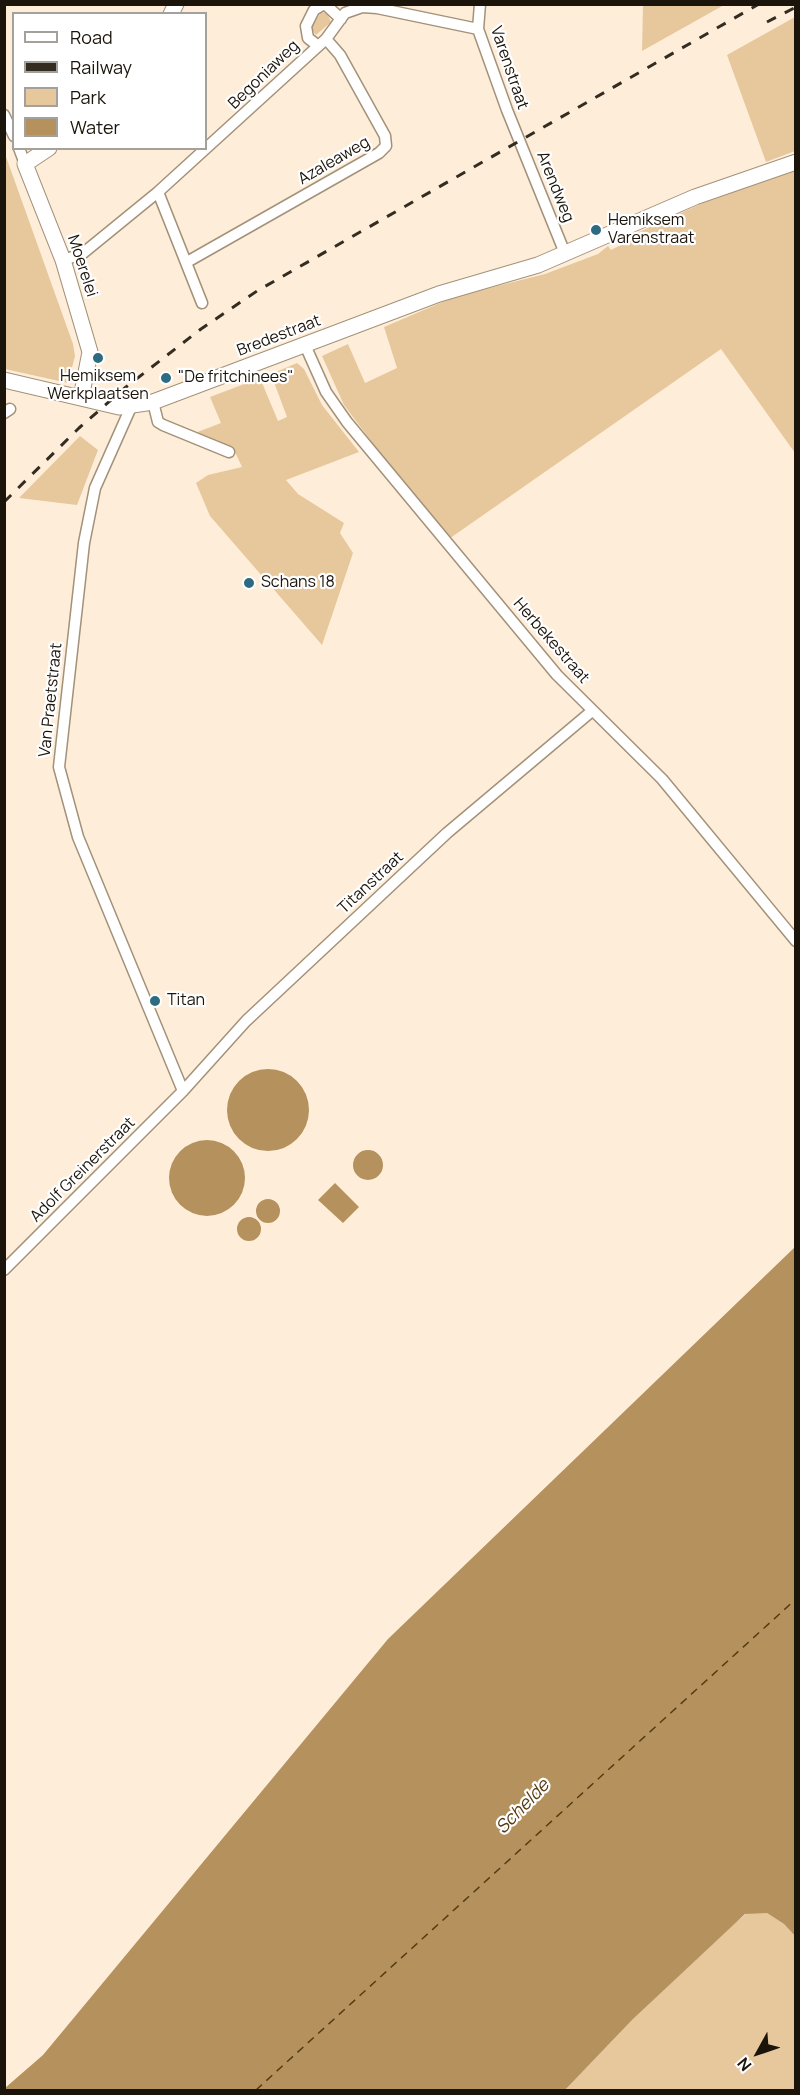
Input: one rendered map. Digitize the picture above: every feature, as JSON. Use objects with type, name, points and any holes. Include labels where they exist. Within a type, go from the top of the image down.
[{"type":"main road","points":[[25,164],[46,150]]},
{"type":"main road","name":"Bredestraat","points":[[131,407],[153,402],[562,246],[795,162]]},
{"type":"main road","name":"Moerelei","points":[[25,164],[63,260],[90,352],[81,398]]},
{"type":"main road","name":"Bredestraat","points":[[439,294],[538,265],[695,197]]},
{"type":"main road","points":[[4,380],[131,407]]},
{"type":"street","points":[[321,42],[308,38],[306,26],[314,10],[324,4],[345,12],[364,6],[477,29]]},
{"type":"street","name":"Varenstraat","points":[[480,4],[477,29],[520,140]]},
{"type":"street","name":"Begoniaweg","points":[[207,147],[321,42],[345,12]]},
{"type":"street","name":"Azaleaweg","points":[[187,262],[379,153],[386,146],[385,136],[340,56],[321,42]]},
{"type":"street","points":[[4,115],[12,132]]},
{"type":"street","name":"Arendweg","points":[[520,140],[562,246]]},
{"type":"street","name":"Moerelei","points":[[20,150],[25,164]]},
{"type":"street","name":"Begoniaweg","points":[[63,260],[82,254],[158,192],[204,150]]},
{"type":"street","points":[[158,192],[202,303]]},
{"type":"street","name":"Herbekestraat","points":[[305,345],[318,377],[335,406],[557,675],[592,711],[630,744],[662,779],[795,941]]},
{"type":"street","points":[[153,402],[158,422],[229,453]]},
{"type":"street","name":"Van Praetstraat","points":[[131,407],[95,488],[84,543],[59,767],[78,837],[183,1091]]},
{"type":"street","name":"Titanstraat","points":[[183,1091],[246,1021],[356,917],[447,833],[592,711]]},
{"type":"street","name":"Adolf Greinerstraat","points":[[4,1270],[183,1091]]},
{"type":"green space","points":[[643,4],[724,5],[642,51]]},
{"type":"green space","points":[[321,12],[327,13],[331,22],[316,35],[311,29]]},
{"type":"green space","points":[[795,17],[795,151],[766,162],[727,55]]},
{"type":"green space","points":[[4,151],[73,344],[75,356],[68,383],[5,369]]},
{"type":"green space","points":[[795,170],[795,453],[721,349],[446,541],[344,405],[322,356],[348,344],[365,383],[397,368],[384,327],[454,297],[545,274],[598,254],[608,246],[611,250],[623,244],[621,240],[703,203]]},
{"type":"green space","points":[[297,363],[304,369],[322,405],[359,452],[286,480],[298,494],[344,523],[340,533],[353,553],[322,645],[210,516],[196,483],[208,475],[242,467],[235,452],[195,433],[221,423],[210,397],[260,378],[278,421],[287,417],[271,374]]},
{"type":"green space","points":[[80,436],[98,450],[77,505],[19,498]]},
{"type":"green space","points":[[757,1911],[767,1913],[784,1924],[795,1936],[795,2090],[565,2090],[632,2020],[730,1927],[746,1914]]},
{"type":"water","points":[[268,1069],[284,1072],[297,1081],[306,1094],[309,1110],[306,1126],[297,1139],[284,1148],[268,1151],[252,1148],[239,1139],[230,1126],[227,1110],[230,1094],[239,1081],[252,1072]]},
{"type":"water","points":[[207,1140],[221,1143],[234,1151],[242,1164],[245,1178],[242,1192],[234,1205],[221,1213],[207,1216],[193,1213],[180,1205],[172,1192],[169,1178],[172,1164],[180,1151],[193,1143]]},
{"type":"water","points":[[368,1150],[378,1155],[383,1165],[378,1175],[368,1180],[358,1175],[353,1165],[358,1155]]},
{"type":"water","points":[[335,1183],[359,1207],[343,1223],[318,1200]]},
{"type":"water","points":[[268,1199],[276,1203],[280,1211],[276,1219],[268,1223],[260,1219],[256,1211],[260,1203]]},
{"type":"water","points":[[249,1217],[257,1221],[261,1229],[257,1237],[249,1241],[241,1237],[237,1229],[241,1221]]},
{"type":"water","name":"Schelde","points":[[795,1247],[795,1936],[784,1924],[767,1913],[745,1914],[632,2020],[565,2090],[5,2090],[43,2055],[388,1639]]},
{"type":"ferry route","points":[[256,2090],[796,1599]]},
{"type":"railway","points":[[4,502],[79,428],[126,387],[201,329],[257,291],[759,4]]},
{"type":"railway","points":[[767,22],[796,7]]},
{"type":"place","name":"Hemiksem Varenstraat","points":[[596,230]]},
{"type":"place","name":"Hemiksem Werkplaatsen","points":[[98,358]]},
{"type":"place","name":"\"De fritchinees\"","points":[[166,378]]},
{"type":"place","name":"Schans 18","points":[[249,583]]},
{"type":"place","name":"Titan","points":[[155,1001]]}]
